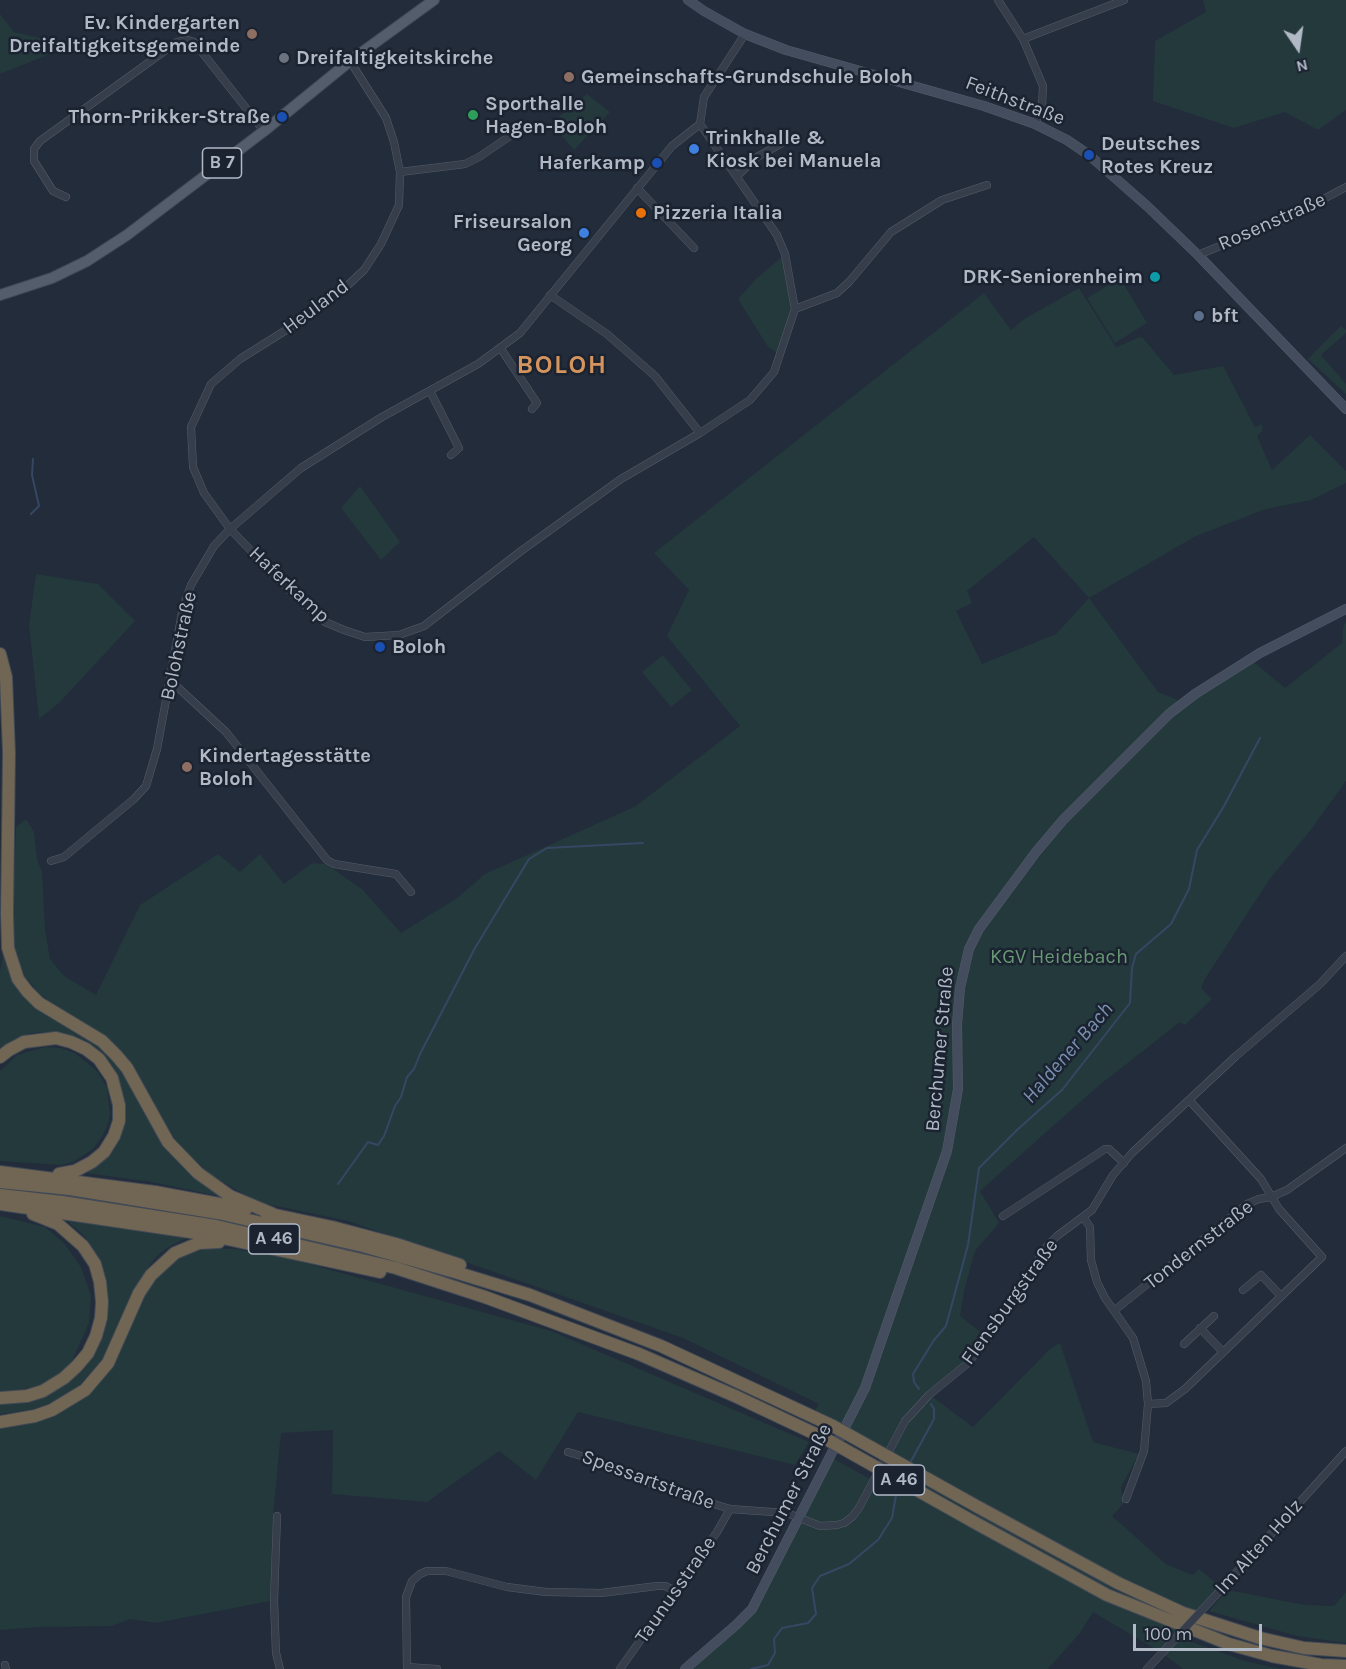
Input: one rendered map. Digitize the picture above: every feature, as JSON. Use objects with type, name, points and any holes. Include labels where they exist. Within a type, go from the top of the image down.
[{"type":"highway","points":[[0,654],[6,677],[9,742],[8,948],[18,979],[27,992],[52,1012],[102,1041],[116,1055],[127,1068],[168,1142],[198,1173],[230,1196],[273,1214]]},
{"type":"highway","points":[[0,923],[7,867]]},
{"type":"highway","points":[[0,1058],[24,1042],[56,1038],[71,1042],[99,1059],[108,1071],[117,1092],[119,1105],[119,1121],[114,1136],[104,1152],[92,1162],[75,1171],[57,1174],[6,1172]]},
{"type":"highway","points":[[6,1172],[155,1192],[333,1227],[396,1244],[488,1275],[530,1295]]},
{"type":"highway","name":"A 46","points":[[0,1182],[70,1189],[270,1223],[363,1246],[530,1295],[661,1346],[833,1426],[1118,1583],[1183,1612],[1260,1638],[1304,1648],[1346,1651]]},
{"type":"highway","name":"A 46","points":[[0,1195],[62,1202],[216,1226],[396,1268],[485,1297],[639,1354],[826,1439],[1107,1594],[1218,1640],[1272,1656],[1321,1665],[1346,1666]]},
{"type":"highway","points":[[0,1204],[126,1221],[286,1251],[393,1275],[540,1317]]},
{"type":"highway","points":[[0,1204],[40,1215],[72,1234],[94,1264],[100,1282],[102,1302],[96,1336],[88,1353],[77,1366],[64,1378],[43,1391],[27,1396],[0,1398]]},
{"type":"highway","points":[[0,1422],[35,1416],[52,1410],[85,1390],[108,1363],[139,1293],[151,1275],[175,1253],[199,1243],[213,1242],[286,1251]]},
{"type":"main road","name":"B 7","points":[[0,295],[52,278],[90,259],[127,235],[264,131],[350,62],[434,0]]},
{"type":"main road","name":"Feithstraße","points":[[688,0],[745,33],[786,50],[945,93],[1035,124],[1067,140],[1089,155],[1143,201],[1346,409]]},
{"type":"main road","name":"Berchumer Straße","points":[[685,1669],[752,1609],[866,1388],[943,1166],[951,1135],[958,1089],[957,1024],[960,988],[969,949],[978,929],[1058,826],[1154,727],[1178,706],[1260,653],[1346,609]]},
{"type":"street","points":[[998,0],[1023,39],[1043,86],[1042,106],[1035,124]]},
{"type":"street","points":[[1023,39],[1124,0]]},
{"type":"street","points":[[700,124],[704,98],[745,33]]},
{"type":"street","points":[[66,197],[53,190],[34,161],[34,149],[40,141],[177,42],[188,40],[194,42],[264,131]]},
{"type":"street","name":"Heuland","points":[[230,528],[204,492],[192,467],[191,427],[211,384],[240,359],[291,327],[348,285],[364,270],[381,244],[399,205],[400,172],[386,118],[350,62]]},
{"type":"street","name":"Haferkamp","points":[[230,528],[295,596],[325,622],[365,637],[399,635],[424,626],[621,479],[700,433],[750,400],[770,378],[781,355],[795,309],[785,254],[777,235],[700,124]]},
{"type":"street","name":"Bolohstraße","points":[[51,861],[64,857],[135,799],[146,786],[157,749],[183,608],[191,585],[211,551],[230,528],[301,468],[382,417],[501,349],[520,333],[537,315],[550,295],[672,146],[700,124]]},
{"type":"street","points":[[400,172],[465,164],[516,132]]},
{"type":"street","points":[[737,176],[758,157],[791,138]]},
{"type":"street","points":[[795,309],[837,293],[891,232],[942,200],[987,185]]},
{"type":"street","name":"Rosenstraße","points":[[1198,255],[1286,219],[1346,187]]},
{"type":"street","points":[[636,188],[694,248]]},
{"type":"street","points":[[550,295],[607,334],[655,376],[700,433]]},
{"type":"street","points":[[501,349],[536,404]]},
{"type":"street","points":[[430,391],[462,446],[451,454]]},
{"type":"street","points":[[171,681],[226,732],[327,860],[334,864],[396,874],[411,892]]},
{"type":"street","name":"Flensburgstraße","points":[[799,1517],[820,1526],[844,1523],[852,1517],[874,1481],[905,1421],[925,1399],[968,1363],[988,1338],[1047,1246],[1092,1210],[1113,1175],[1124,1163],[1236,1056],[1304,999],[1346,956]]},
{"type":"street","points":[[1148,1404],[1166,1403],[1172,1400],[1322,1257],[1279,1209],[1261,1179],[1189,1100]]},
{"type":"street","name":"Tondernstraße","points":[[1115,1310],[1247,1204],[1287,1190],[1346,1148]]},
{"type":"street","points":[[1003,1216],[1105,1149],[1109,1149],[1124,1163]]},
{"type":"street","points":[[1083,1217],[1090,1227],[1093,1272],[1105,1298],[1133,1338],[1146,1381],[1148,1404],[1144,1451],[1126,1499]]},
{"type":"street","points":[[1243,1290],[1261,1275],[1281,1296]]},
{"type":"street","points":[[1184,1344],[1214,1316]]},
{"type":"street","points":[[1200,1328],[1223,1352]]},
{"type":"street","name":"Im Alten Holz","points":[[1148,1669],[1346,1451]]},
{"type":"street","name":"Spessartstraße","points":[[568,1452],[656,1485],[730,1509],[775,1511],[799,1517]]},
{"type":"street","name":"Taunusstraße","points":[[620,1669],[724,1522],[730,1509]]},
{"type":"street","points":[[277,1516],[274,1601],[276,1653],[280,1669]]},
{"type":"street","points":[[437,1669],[407,1668],[406,1597],[412,1581],[427,1571],[446,1571],[507,1587],[546,1592],[601,1593],[665,1586],[676,1591]]},
{"type":"green space","points":[[1203,0],[1346,0],[1346,110],[1318,130],[1285,112],[1234,128],[1153,101],[1155,41],[1206,12]]},
{"type":"green space","points":[[0,14],[14,32],[45,39],[50,54],[0,74]]},
{"type":"green space","points":[[587,94],[610,112],[574,150],[551,123]]},
{"type":"green space","points":[[785,254],[795,309],[781,355],[768,347],[738,299],[756,279]]},
{"type":"green space","points":[[1120,278],[1147,323],[1115,343],[1087,298]]},
{"type":"green space","name":"KGV Heidebach","points":[[1079,288],[1116,347],[1140,337],[1143,338],[1174,375],[1223,366],[1255,427],[1262,424],[1262,431],[1257,436],[1272,470],[1310,435],[1346,471],[1346,483],[1311,500],[1266,509],[1196,536],[1089,598],[1158,692],[1188,704],[1254,662],[1285,688],[1342,643],[1343,627],[1346,621],[1346,781],[1310,831],[1269,880],[1205,979],[1201,988],[1212,999],[1185,1025],[1180,1022],[1097,1087],[980,1191],[999,1223],[975,1251],[960,1316],[988,1338],[968,1363],[930,1395],[973,1427],[1050,1349],[1060,1343],[1093,1442],[1139,1454],[1121,1487],[1124,1503],[1112,1516],[1167,1565],[1193,1575],[1199,1569],[1225,1590],[1181,1638],[1245,1661],[1280,1669],[1183,1669],[1162,1653],[1093,1612],[1080,1633],[1048,1669],[685,1669],[745,1617],[830,1457],[874,1481],[887,1456],[812,1416],[819,1404],[683,1338],[348,1221],[257,1202],[213,1176],[174,1139],[135,1072],[38,992],[25,976],[14,947],[12,923],[16,827],[26,819],[34,832],[37,859],[42,872],[45,930],[50,959],[64,976],[96,995],[140,905],[218,854],[240,872],[260,854],[284,884],[312,863],[326,864],[363,890],[401,933],[457,898],[485,874],[636,806],[740,726],[667,636],[689,590],[654,553],[984,293],[1011,330],[1024,319]],"holes":[[[1034,537],[1089,598],[1056,634],[982,664],[956,611],[972,603],[967,591]]]},
{"type":"green space","points":[[1341,326],[1346,333],[1321,355],[1346,384],[1346,394],[1308,359]]},
{"type":"green space","points":[[360,486],[400,542],[381,560],[341,508]]},
{"type":"green space","points":[[36,574],[98,584],[135,621],[59,703],[39,719],[29,625]]},
{"type":"green space","points":[[663,655],[692,690],[671,707],[642,672]]},
{"type":"green space","points":[[4,948],[31,1002],[52,1018],[94,1042],[103,1051],[120,1069],[137,1098],[223,1197],[152,1182],[86,1173],[93,1168],[124,1110],[123,1097],[116,1075],[98,1050],[76,1037],[64,1034],[32,1033],[13,1040],[0,1049],[0,972]]},
{"type":"green space","points":[[45,1047],[61,1048],[75,1053],[98,1072],[107,1088],[110,1114],[108,1124],[93,1149],[73,1162],[61,1165],[0,1161],[0,1071],[17,1055]]},
{"type":"green space","points":[[60,1215],[189,1237],[168,1247],[149,1266],[129,1299],[103,1358],[78,1387],[55,1401],[34,1409],[0,1414],[0,1403],[44,1396],[75,1376],[97,1348],[104,1331],[107,1290],[97,1257],[89,1242]]},
{"type":"green space","points":[[0,1216],[45,1227],[64,1243],[81,1267],[91,1296],[89,1323],[72,1361],[62,1373],[51,1380],[41,1385],[14,1391],[0,1391]]},
{"type":"green space","points":[[208,1248],[235,1249],[291,1259],[551,1331],[809,1442],[795,1465],[578,1412],[536,1480],[499,1451],[427,1502],[332,1494],[333,1430],[281,1433],[273,1515],[270,1601],[156,1623],[130,1619],[112,1626],[0,1630],[0,1427],[57,1414],[75,1404],[96,1386],[111,1367],[148,1289],[157,1276],[183,1256]]},
{"type":"green space","points":[[1228,1590],[1305,1605],[1334,1606],[1346,1592],[1346,1643],[1297,1636],[1209,1611]]},
{"type":"waterway","points":[[31,514],[39,506],[32,475],[33,459]]},
{"type":"waterway","name":"Haldener Bach","points":[[919,1389],[914,1382],[913,1374],[934,1340],[946,1326],[968,1245],[979,1168],[1062,1090],[1130,1003],[1132,968],[1136,954],[1171,924],[1189,889],[1197,850],[1224,806],[1260,738]]},
{"type":"waterway","points":[[338,1184],[368,1142],[378,1145],[384,1136],[407,1077],[414,1069],[475,948],[529,859],[547,848],[643,843]]},
{"type":"waterway","name":"Haldener Bach","points":[[910,1463],[934,1419],[934,1409],[931,1404]]},
{"type":"waterway","name":"Haldener Bach","points":[[751,1669],[768,1665],[775,1653],[774,1639],[782,1628],[808,1623],[816,1614],[812,1588],[820,1576],[849,1564],[878,1540],[892,1518],[896,1495],[901,1484]]},
{"type":"place","name":"Ev. Kindergarten Dreifaltigkeitsgemeinde","points":[[252,34]]},
{"type":"place","name":"Dreifaltigkeitskirche","points":[[284,58]]},
{"type":"place","name":"Gemeinschafts-Grundschule Boloh","points":[[569,77]]},
{"type":"place","name":"Sporthalle Hagen-Boloh","points":[[473,115]]},
{"type":"place","name":"Thorn-Prikker-Straße","points":[[282,117]]},
{"type":"place","name":"Trinkhalle & Kiosk bei Manuela","points":[[694,149]]},
{"type":"place","name":"Deutsches Rotes Kreuz","points":[[1089,155]]},
{"type":"place","name":"Haferkamp","points":[[657,163]]},
{"type":"place","name":"Pizzeria Italia","points":[[641,213]]},
{"type":"place","name":"Friseursalon Georg","points":[[584,233]]},
{"type":"place","name":"DRK-Seniorenheim","points":[[1155,277]]},
{"type":"place","name":"bft","points":[[1199,316]]},
{"type":"place","name":"Boloh","points":[[380,647]]},
{"type":"place","name":"Kindertagesstätte Boloh","points":[[187,767]]},
{"type":"district","name":"BOLOH","points":[[562,366]]}]
